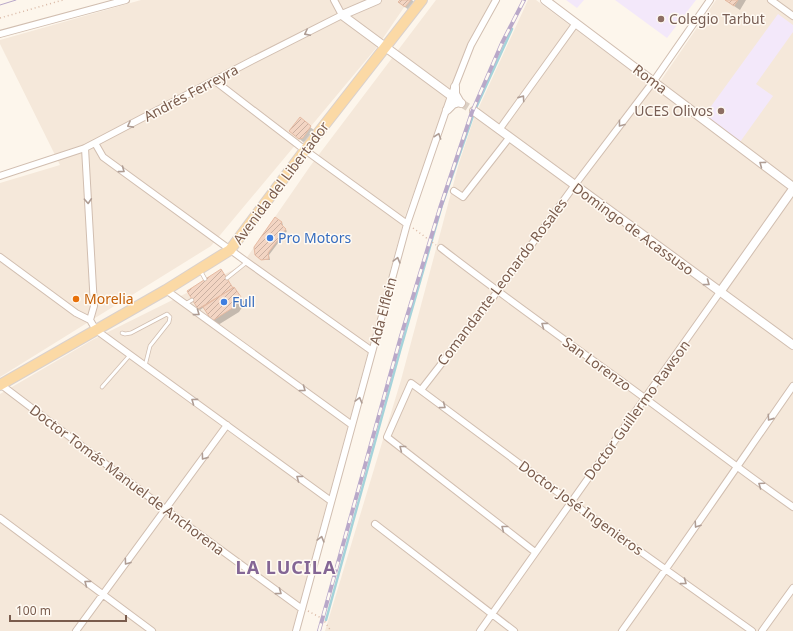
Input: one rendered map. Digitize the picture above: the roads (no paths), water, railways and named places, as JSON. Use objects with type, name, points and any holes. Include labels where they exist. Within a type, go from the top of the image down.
[{"type":"main road","name":"Avenida del Libertador","points":[[0,385],[166,290],[230,250],[305,150],[422,0]]},
{"type":"street","points":[[0,34],[126,0]]},
{"type":"street","points":[[334,0],[342,16],[460,102]]},
{"type":"street","name":"Andrés Ferreyra","points":[[0,176],[85,148],[215,80],[342,16],[378,0]]},
{"type":"street","name":"Ada Elflein","points":[[296,631],[407,224],[451,96],[471,45],[496,0]]},
{"type":"street","name":"Roma","points":[[545,0],[793,188]]},
{"type":"street","name":"Comandante Leonardo Rosales","points":[[421,390],[497,292],[574,186],[654,82],[710,0]]},
{"type":"street","points":[[771,0],[793,16]]},
{"type":"street","points":[[499,130],[576,22]]},
{"type":"street","points":[[215,80],[305,150],[407,224]]},
{"type":"street","points":[[455,87],[455,94],[460,102]]},
{"type":"street","points":[[447,110],[453,104],[460,102]]},
{"type":"street","name":"Domingo de Acassuso","points":[[474,111],[574,186],[793,345]]},
{"type":"street","points":[[454,191],[462,197],[509,138]]},
{"type":"street","points":[[95,143],[104,157],[230,250],[372,351]]},
{"type":"street","points":[[85,148],[94,306],[90,320]]},
{"type":"street","name":"Doctor Guillermo Rawson","points":[[480,631],[535,552],[646,399],[793,188]]},
{"type":"street","name":"San Lorenzo","points":[[441,248],[497,292],[646,399],[793,508]]},
{"type":"street","points":[[0,257],[76,313],[90,320],[96,330],[331,501]]},
{"type":"street","points":[[166,290],[352,425]]},
{"type":"street","name":"Doctor José Ingenieros","points":[[535,552],[388,437],[411,383],[571,502],[752,631]]},
{"type":"street","name":"Doctor Tomás Manuel de Anchorena","points":[[0,385],[165,509],[302,609]]},
{"type":"street","points":[[622,631],[793,386]]},
{"type":"street","points":[[76,631],[226,425]]},
{"type":"street","points":[[0,518],[152,631]]},
{"type":"street","points":[[375,524],[514,631]]},
{"type":"street","points":[[762,631],[793,588]]},
{"type":"lane","points":[[227,278],[247,262]]},
{"type":"lane","points":[[199,269],[205,279]]},
{"type":"lane","points":[[185,304],[192,300]]},
{"type":"lane","points":[[122,333],[131,333],[167,314],[170,317],[169,322],[150,346],[145,366]]},
{"type":"lane","points":[[102,386],[130,355]]},
{"type":"waterway","points":[[326,620],[442,205],[475,110],[512,29]]},
{"type":"tunnel","points":[[461,103],[474,111]]},
{"type":"tram line","points":[[0,5],[16,0]]},
{"type":"railway","points":[[319,631],[401,336],[440,208],[472,112],[502,43],[524,0]]},
{"type":"place","name":"Colegio Tarbut","points":[[661,19]]},
{"type":"place","name":"UCES Olivos","points":[[721,111]]},
{"type":"place","name":"Pro Motors","points":[[270,238]]},
{"type":"place","name":"Morelia","points":[[76,299]]},
{"type":"place","name":"Full","points":[[224,302]]},
{"type":"district","name":"LA LUCILA","points":[[286,568]]}]
